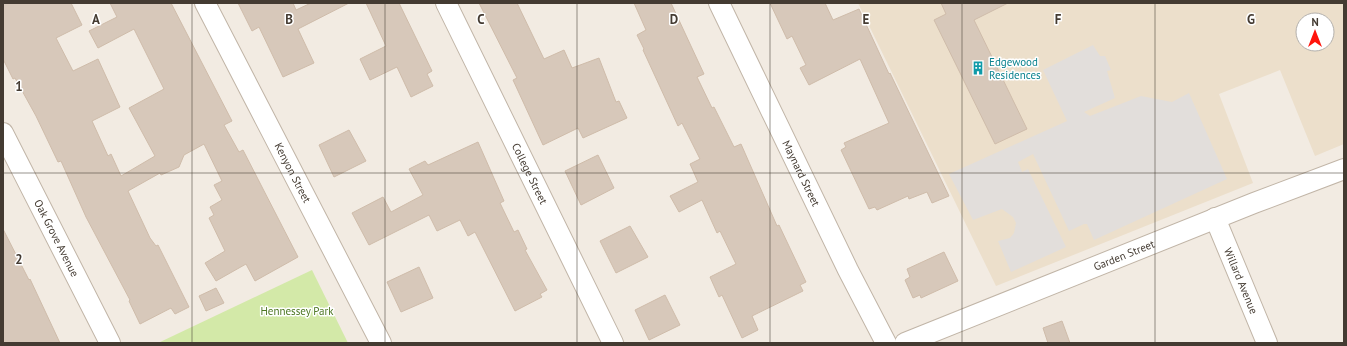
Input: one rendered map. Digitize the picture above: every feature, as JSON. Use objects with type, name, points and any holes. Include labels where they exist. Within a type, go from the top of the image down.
[{"type":"street","name":"Kenyon Street","points":[[205,3],[381,343]]},
{"type":"street","name":"College Street","points":[[446,3],[613,343]]},
{"type":"street","name":"Maynard Street","points":[[719,3],[848,270],[886,343]]},
{"type":"street","name":"Oak Grove Avenue","points":[[3,133],[110,343]]},
{"type":"street","name":"Garden Street","points":[[905,343],[1215,218],[1344,169]]},
{"type":"street","name":"Willard Avenue","points":[[1215,218],[1267,343]]},
{"type":"shaded area","points":[[858,3],[1344,3],[1344,144],[1315,156],[1280,70],[1219,94],[1253,183],[996,286]]},
{"type":"shaded area","points":[[1093,45],[1100,56],[1105,56],[1111,70],[1107,71],[1115,98],[1084,112],[1090,116],[1141,96],[1172,102],[1189,93],[1227,179],[1094,240],[1087,224],[1069,231],[1033,154],[1018,162],[1022,172],[1028,169],[1066,247],[1011,272],[998,241],[1010,238],[1014,233],[1016,223],[1013,217],[1002,209],[973,220],[949,174],[1067,121],[1043,70]]},
{"type":"green space","name":"Hennessey Park","points":[[312,270],[348,343],[158,343]]},
{"type":"building","points":[[3,3],[71,3],[82,25],[56,38],[73,71],[98,59],[120,107],[92,121],[108,156],[111,154],[121,176],[155,156],[129,108],[164,89],[134,29],[98,48],[89,31],[117,17],[110,3],[171,3],[232,121],[224,125],[239,152],[243,150],[298,257],[255,281],[246,264],[216,281],[205,263],[225,251],[209,218],[214,215],[210,207],[222,200],[214,185],[222,181],[204,144],[184,155],[179,167],[161,175],[160,173],[128,191],[150,238],[156,246],[158,245],[189,307],[175,314],[171,308],[140,324],[129,301],[130,300],[86,217],[61,161],[58,162],[36,116],[15,78],[13,79],[3,59]]},
{"type":"building","points":[[238,3],[293,3],[296,10],[311,3],[349,3],[298,29],[314,63],[283,77],[259,27],[252,31]]},
{"type":"building","points":[[366,3],[399,3],[432,71],[427,74],[433,86],[411,97],[397,67],[370,80],[360,59],[386,46]]},
{"type":"building","points":[[479,3],[517,3],[544,59],[564,50],[572,68],[599,58],[616,102],[619,101],[627,118],[583,138],[578,128],[543,145],[513,80],[517,78]]},
{"type":"building","points":[[634,3],[671,3],[704,74],[697,77],[712,108],[714,107],[734,147],[741,144],[777,226],[779,225],[806,282],[800,285],[803,291],[752,316],[758,330],[742,338],[722,295],[719,297],[710,277],[736,264],[720,231],[717,233],[702,200],[679,212],[670,196],[698,182],[690,164],[700,159],[682,123],[678,126],[643,50],[644,49],[637,35],[646,30]]},
{"type":"building","points":[[770,3],[825,3],[833,20],[859,9],[949,196],[932,203],[927,192],[909,199],[908,196],[877,210],[875,207],[869,209],[841,150],[846,147],[844,143],[889,123],[860,59],[809,85],[800,68],[806,65],[792,36],[787,39]]},
{"type":"building","name":"Edgewood Residences","points":[[941,3],[1008,3],[974,20],[1027,129],[995,144],[934,20],[946,14]]},
{"type":"building","points":[[349,130],[366,161],[334,177],[319,145]]},
{"type":"building","points":[[478,142],[504,201],[500,203],[514,232],[518,230],[527,249],[525,250],[547,290],[540,294],[542,297],[515,311],[475,232],[468,236],[460,220],[437,231],[429,215],[369,245],[352,213],[383,197],[391,212],[423,195],[409,169],[425,161],[428,165]]},
{"type":"building","points":[[598,155],[614,188],[581,205],[565,171]]},
{"type":"building","points":[[630,226],[648,257],[616,273],[600,241]]},
{"type":"building","points":[[3,229],[29,280],[30,279],[60,343],[3,343]]},
{"type":"building","points":[[944,252],[958,281],[921,298],[920,295],[913,298],[905,280],[910,277],[907,269]]},
{"type":"building","points":[[419,267],[433,298],[401,312],[387,282]]},
{"type":"building","points":[[216,288],[224,303],[206,311],[199,296]]},
{"type":"building","points":[[665,295],[680,325],[649,340],[635,310]]},
{"type":"building","points":[[1062,321],[1070,343],[1048,343],[1043,328]]},
{"type":"place","name":"Edgewood Residences","points":[[978,68]]}]
